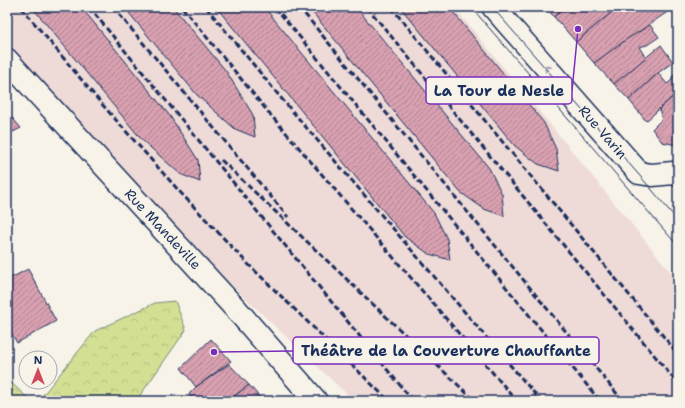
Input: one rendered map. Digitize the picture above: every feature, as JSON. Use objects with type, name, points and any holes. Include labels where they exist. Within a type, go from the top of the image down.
[{"type":"street","name":"Rue Varin","points":[[493,7],[639,173],[652,175],[673,173],[678,175]]},
{"type":"street","name":"Rue Mandeville","points":[[7,60],[236,309],[316,401]]},
{"type":"shaded area","points":[[7,7],[454,7],[678,281],[678,401],[354,401],[188,244],[7,50]]},
{"type":"green space","points":[[175,301],[186,330],[136,401],[38,401],[47,390],[58,390],[58,376],[95,331],[155,303]]},
{"type":"green space","points":[[7,379],[31,401],[7,401]]},
{"type":"building","points":[[32,7],[81,7],[170,116],[198,160],[200,182],[180,174],[142,140]]},
{"type":"building","points":[[124,7],[173,7],[226,71],[253,115],[255,137],[235,129],[197,95]]},
{"type":"building","points":[[216,7],[264,7],[434,213],[447,239],[450,260],[429,254],[405,237]]},
{"type":"building","points":[[308,7],[356,7],[489,168],[502,194],[504,216],[484,209],[460,192]]},
{"type":"building","points":[[400,7],[449,7],[544,123],[556,149],[559,171],[538,164],[515,146]]},
{"type":"building","points":[[546,7],[565,7],[554,17]]},
{"type":"building","points":[[565,7],[618,7],[576,42],[554,17]]},
{"type":"building","points":[[618,7],[673,8],[594,63],[576,42]]},
{"type":"building","points":[[650,25],[659,37],[647,45],[639,47],[646,58],[614,84],[594,63],[627,39]]},
{"type":"building","points":[[661,45],[673,62],[658,73],[629,100],[614,84]]},
{"type":"building","points":[[678,71],[678,92],[646,121],[629,100],[658,73],[667,84],[672,80],[672,77]]},
{"type":"building","points":[[674,96],[678,108],[678,145],[662,142],[652,129],[662,119],[659,109]]},
{"type":"building","points":[[7,112],[21,128],[7,135]]},
{"type":"building","points":[[28,269],[56,321],[17,343],[7,325],[7,280]]},
{"type":"building","points":[[211,339],[231,361],[196,387],[181,368]]},
{"type":"building","points":[[229,364],[249,385],[228,401],[194,401],[189,394],[196,387]]},
{"type":"building","points":[[249,385],[263,401],[228,401]]},
{"type":"tram line","points":[[471,7],[678,246]]},
{"type":"tram line","points":[[492,7],[678,221]]},
{"type":"railway","points":[[21,7],[100,102],[179,191],[248,264],[389,401]]},
{"type":"railway","points":[[89,7],[413,401]]},
{"type":"railway","points":[[113,7],[288,217]]},
{"type":"railway","points":[[182,7],[269,113],[517,401]]},
{"type":"railway","points":[[206,7],[281,98],[541,401]]},
{"type":"railway","points":[[275,7],[600,401]]},
{"type":"railway","points":[[299,7],[623,401]]},
{"type":"railway","points":[[367,7],[678,384]]},
{"type":"railway","points":[[391,7],[678,354]]},
{"type":"railway","points":[[221,160],[475,401]]},
{"type":"place","name":"La Tour de Nesle","points":[[578,29]]},
{"type":"place","name":"Théâtre de la Couverture Chauffante","points":[[214,352]]}]
